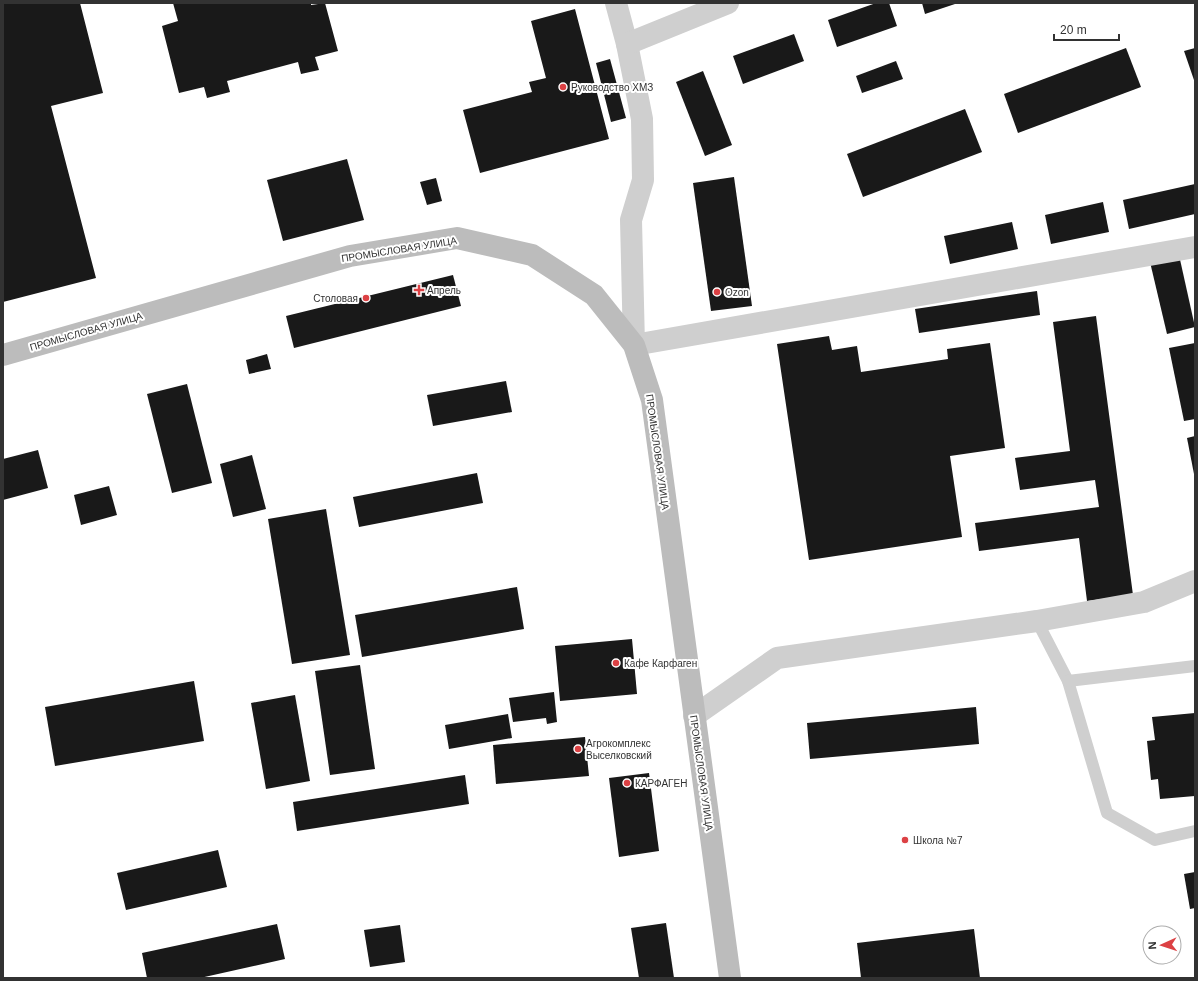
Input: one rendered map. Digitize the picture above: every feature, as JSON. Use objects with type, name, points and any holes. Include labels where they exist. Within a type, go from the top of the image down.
[{"type":"main road","name":"ПРОМЫСЛОВАЯ УЛИЦА","points":[[3,354],[350,256],[457,238],[532,255],[594,295],[634,345],[652,400],[730,978]]},
{"type":"street","points":[[616,3],[627,44],[642,119],[643,180],[631,220],[634,345],[1194,252]]},
{"type":"street","points":[[627,44],[728,3]]},
{"type":"street","points":[[694,716],[777,658],[1037,621],[1144,602],[1195,581]]},
{"type":"lane","points":[[1037,621],[1068,681],[1107,813],[1155,840],[1195,831]]},
{"type":"lane","points":[[1068,681],[1195,666]]},
{"type":"building","points":[[3,3],[80,3],[103,93],[51,106],[96,278],[3,302]]},
{"type":"building","points":[[173,3],[311,3],[311,5],[325,3],[338,51],[315,57],[319,70],[301,74],[298,62],[227,81],[230,92],[207,98],[204,87],[179,93],[162,26],[178,21]]},
{"type":"building","points":[[876,3],[889,3],[897,26],[837,47],[828,20]]},
{"type":"building","points":[[922,3],[958,3],[925,14]]},
{"type":"building","name":"Руководство ХМЗ","points":[[575,9],[609,139],[480,173],[463,110],[532,92],[529,82],[546,78],[531,21]]},
{"type":"building","points":[[794,34],[804,61],[743,84],[733,56]]},
{"type":"building","points":[[1126,48],[1141,87],[1018,133],[1004,94]]},
{"type":"building","points":[[1195,48],[1195,83],[1184,51]]},
{"type":"building","points":[[610,59],[626,118],[611,122],[596,63]]},
{"type":"building","points":[[896,61],[903,79],[862,93],[856,76]]},
{"type":"building","points":[[703,71],[732,145],[705,156],[676,82]]},
{"type":"building","points":[[965,109],[982,152],[863,197],[847,154]]},
{"type":"building","points":[[347,159],[364,220],[283,241],[267,180]]},
{"type":"building","points":[[734,177],[752,306],[711,311],[693,183]]},
{"type":"building","points":[[436,178],[442,201],[427,205],[420,182]]},
{"type":"building","points":[[1195,184],[1195,214],[1129,229],[1123,200]]},
{"type":"building","points":[[1103,202],[1109,232],[1051,244],[1045,215]]},
{"type":"building","points":[[1012,222],[1018,249],[950,264],[944,236]]},
{"type":"building","points":[[1179,255],[1195,327],[1167,334],[1150,262]]},
{"type":"building","points":[[453,275],[461,306],[294,348],[286,316]]},
{"type":"building","points":[[1037,291],[1040,315],[919,333],[915,309]]},
{"type":"building","points":[[1096,316],[1133,595],[1087,601],[1079,538],[979,551],[975,523],[1099,507],[1095,480],[1020,490],[1015,458],[1070,451],[1053,322]]},
{"type":"building","points":[[829,336],[832,350],[857,346],[861,372],[948,359],[947,349],[990,343],[1005,448],[950,456],[962,537],[809,560],[777,344]]},
{"type":"building","points":[[1195,343],[1195,419],[1184,421],[1169,348]]},
{"type":"building","points":[[267,354],[271,369],[249,374],[246,360]]},
{"type":"building","points":[[506,381],[512,412],[433,426],[427,395]]},
{"type":"building","points":[[187,384],[212,483],[172,493],[147,394]]},
{"type":"building","points":[[1195,436],[1195,474],[1194,474],[1187,438]]},
{"type":"building","points":[[38,450],[48,488],[3,500],[3,459]]},
{"type":"building","points":[[252,455],[266,509],[233,517],[220,464]]},
{"type":"building","points":[[477,473],[483,503],[359,527],[353,497]]},
{"type":"building","points":[[109,486],[117,515],[81,525],[74,495]]},
{"type":"building","points":[[326,509],[350,655],[292,664],[268,519]]},
{"type":"building","points":[[517,587],[524,629],[362,657],[355,615]]},
{"type":"building","points":[[632,639],[637,694],[560,701],[555,646]]},
{"type":"building","points":[[360,665],[375,769],[330,775],[315,671]]},
{"type":"building","points":[[194,681],[204,741],[55,766],[45,707]]},
{"type":"building","points":[[554,692],[557,722],[547,724],[546,718],[513,722],[509,698]]},
{"type":"building","points":[[295,695],[310,781],[266,789],[251,703]]},
{"type":"building","points":[[976,707],[979,744],[810,759],[807,723]]},
{"type":"building","points":[[1195,713],[1195,796],[1160,799],[1158,779],[1151,780],[1147,741],[1155,740],[1152,717]]},
{"type":"building","points":[[508,714],[512,738],[449,749],[445,725]]},
{"type":"building","points":[[585,737],[589,776],[496,784],[493,745]]},
{"type":"building","points":[[649,773],[659,851],[619,857],[609,778]]},
{"type":"building","points":[[465,775],[469,804],[297,831],[293,802]]},
{"type":"building","points":[[218,850],[227,887],[126,910],[117,873]]},
{"type":"building","points":[[1195,872],[1195,908],[1190,909],[1184,874]]},
{"type":"building","points":[[666,923],[674,978],[639,978],[631,928]]},
{"type":"building","points":[[277,924],[285,959],[200,978],[147,978],[142,953]]},
{"type":"building","points":[[400,925],[405,962],[370,967],[364,930]]},
{"type":"building","points":[[974,929],[980,978],[861,978],[857,943]]},
{"type":"place","name":"Руководство ХМЗ","points":[[563,87]]},
{"type":"place","name":"Апрель","points":[[419,290]]},
{"type":"place","name":"Ozon","points":[[717,292]]},
{"type":"place","name":"Столовая","points":[[366,298]]},
{"type":"place","name":"Кафе Карфаген","points":[[616,663]]},
{"type":"place","name":"Агрокомплекс Выселковский","points":[[578,749]]},
{"type":"place","name":"КАРФАГЕН","points":[[627,783]]},
{"type":"place","name":"Школа №7","points":[[905,840]]}]
